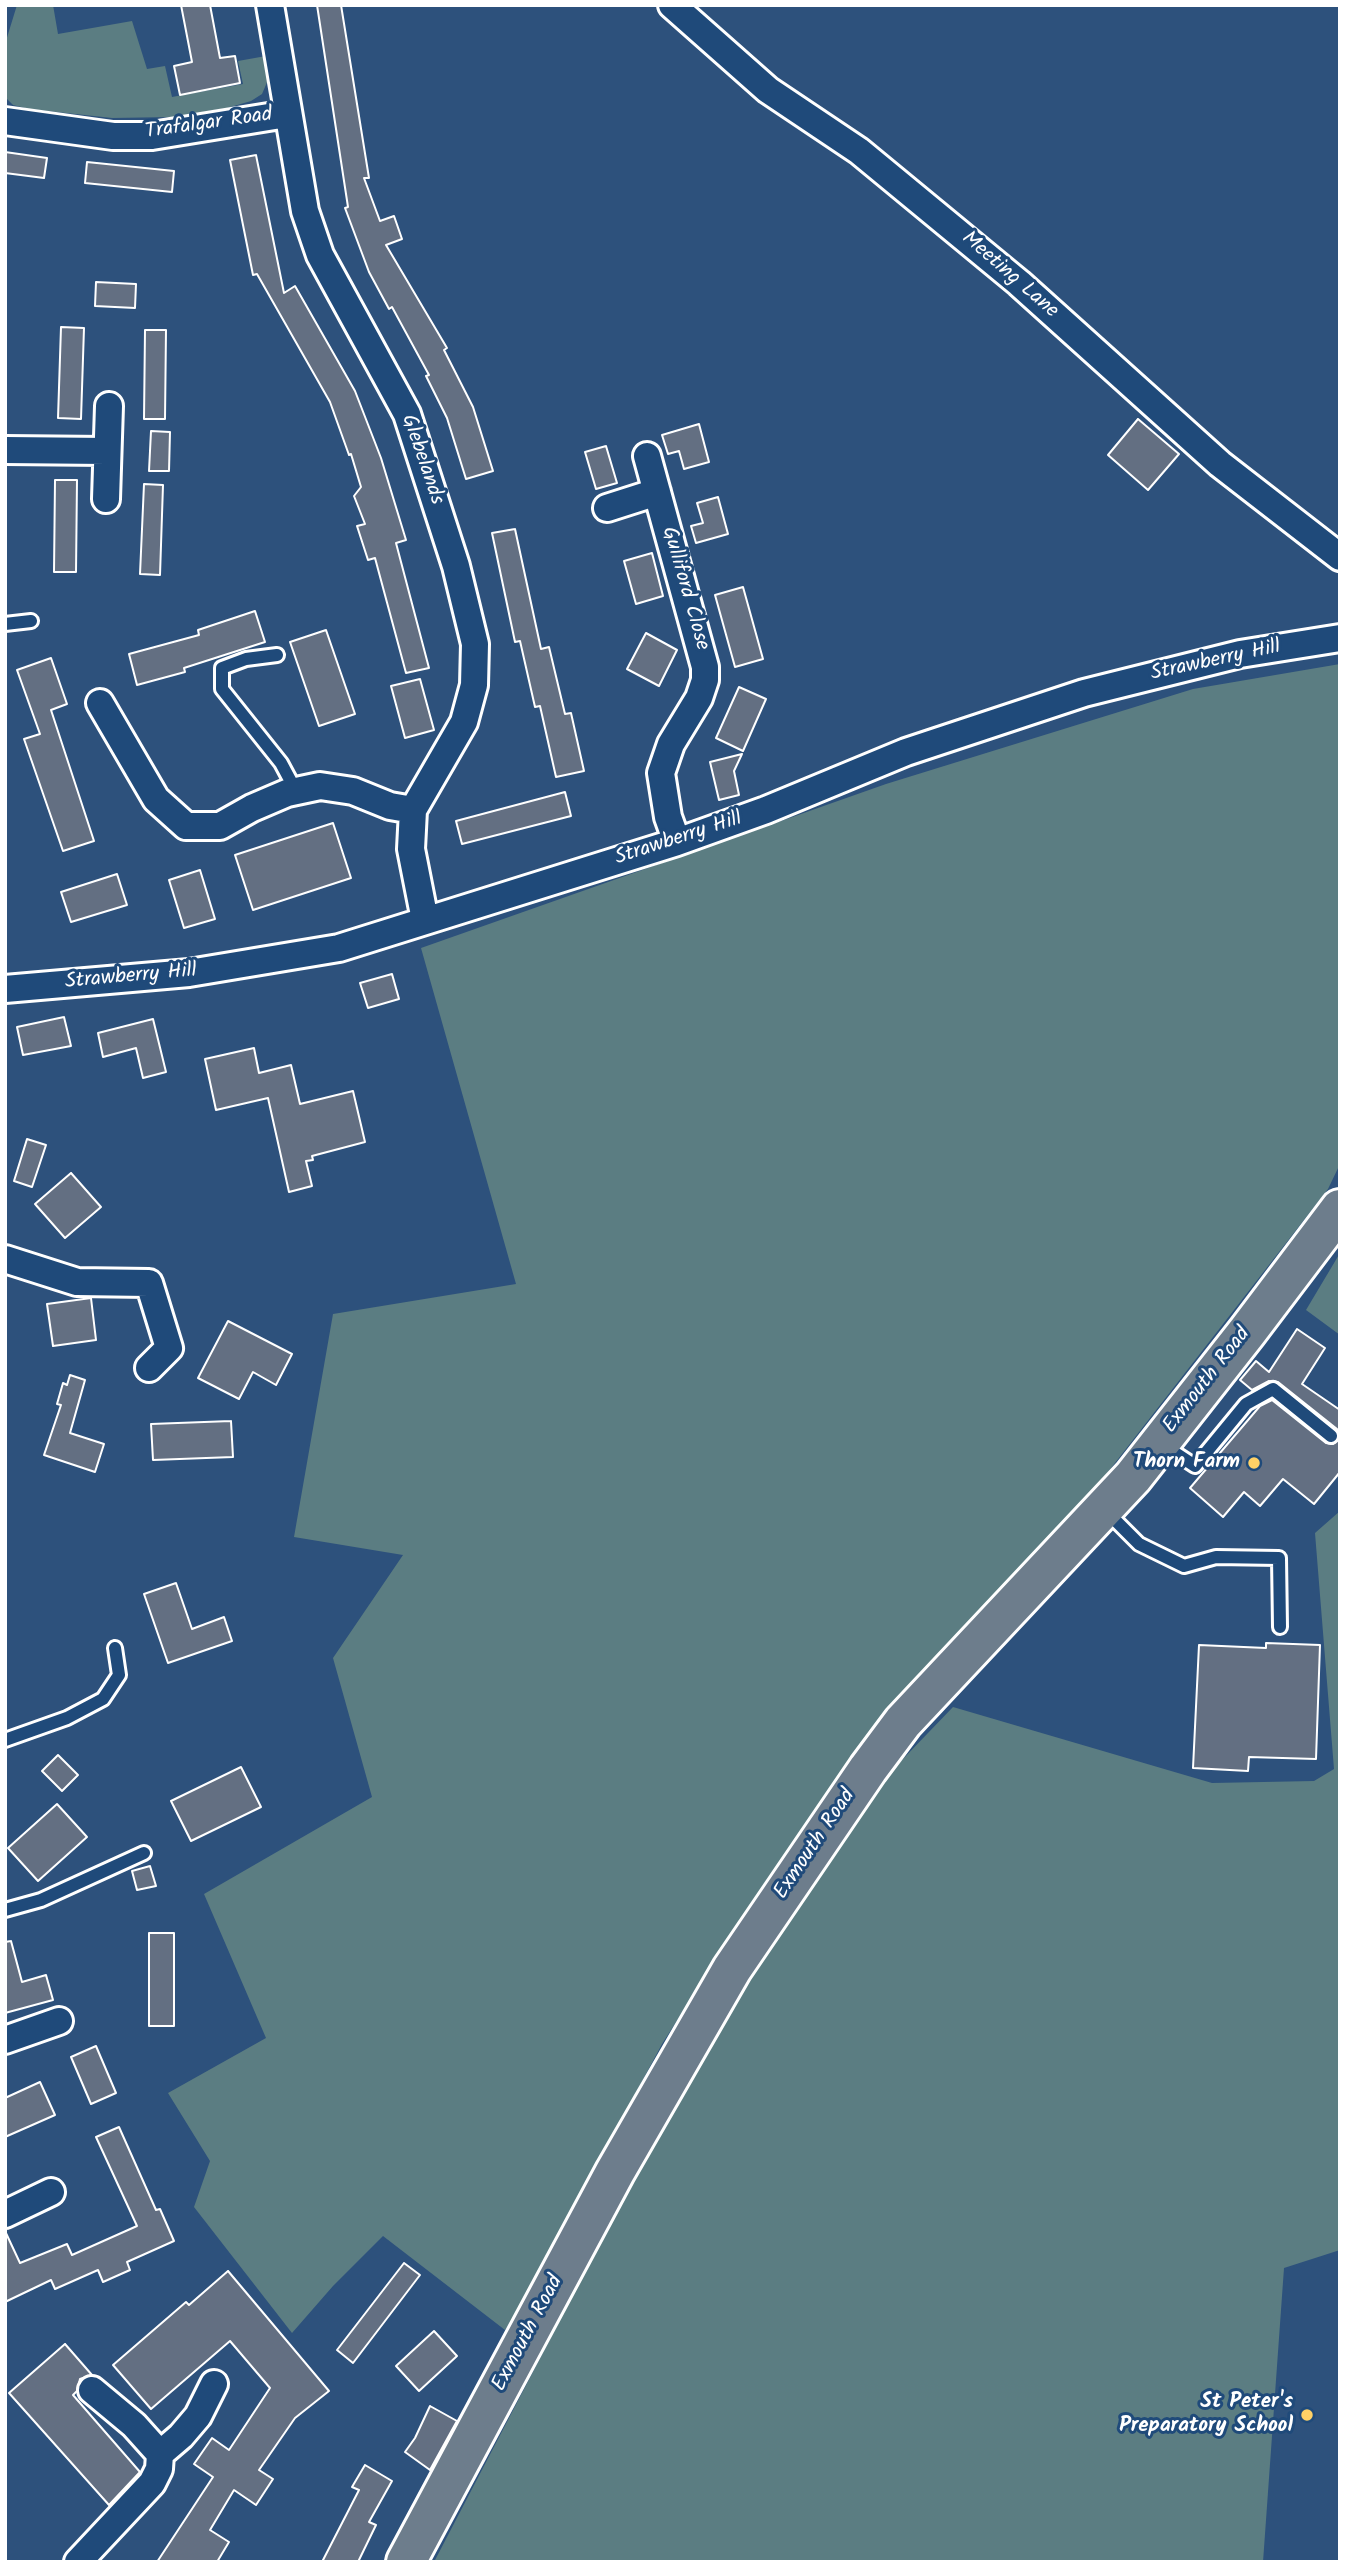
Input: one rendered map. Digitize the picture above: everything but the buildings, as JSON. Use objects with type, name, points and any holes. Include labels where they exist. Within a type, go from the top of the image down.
[{"type":"highway","name":"Exmouth Road","points":[[406,2562],[615,2172],[732,1969],[868,1769],[903,1722],[1104,1509],[1160,1443],[1340,1209]]},
{"type":"street","name":"Glebelands","points":[[270,5],[305,211],[320,255],[407,414],[456,566],[475,643],[474,685],[464,722],[413,810],[411,849],[425,920]]},
{"type":"street","name":"Meeting Lane","points":[[672,5],[768,90],[859,151],[1019,283],[1220,464],[1340,556]]},
{"type":"street","name":"Trafalgar Road","points":[[5,121],[113,136],[152,136],[287,114]]},
{"type":"street","points":[[106,499],[109,406]]},
{"type":"street","points":[[5,450],[106,451]]},
{"type":"street","name":"Gulliford Close","points":[[647,456],[705,667],[705,680],[699,698],[671,744],[661,773],[668,817],[677,842]]},
{"type":"street","points":[[607,508],[657,492]]},
{"type":"street","name":"Strawberry Hill","points":[[5,989],[237,967],[339,948],[677,842],[766,810],[906,751],[1084,693],[1240,654],[1340,638]]},
{"type":"street","points":[[100,703],[156,799],[186,826],[220,826],[253,808],[296,791],[320,786],[353,791],[390,806],[413,810]]},
{"type":"street","points":[[5,1259],[77,1282],[149,1283],[169,1348],[149,1368]]},
{"type":"street","points":[[5,2040],[59,2021]]},
{"type":"street","points":[[5,2214],[50,2191]]},
{"type":"street","points":[[78,2562],[152,2483],[159,2469],[160,2454],[181,2436],[198,2416],[214,2384]]},
{"type":"street","points":[[92,2390],[134,2425],[160,2454]]},
{"type":"lane","points":[[5,624],[31,621]]},
{"type":"lane","points":[[277,655],[246,659],[222,668],[222,689],[281,762],[296,791]]},
{"type":"lane","points":[[1160,1443],[1195,1466],[1246,1404],[1273,1389],[1331,1436]]},
{"type":"lane","points":[[1104,1509],[1139,1544],[1184,1566],[1216,1557],[1279,1558],[1280,1627]]},
{"type":"lane","points":[[5,1740],[67,1718],[103,1699],[119,1675],[115,1648]]},
{"type":"lane","points":[[5,1910],[41,1900],[144,1853]]},
{"type":"green space","points":[[17,5],[53,5],[58,34],[132,21],[147,69],[165,66],[172,97],[243,84],[238,61],[266,56],[268,80],[262,94],[251,101],[173,117],[112,118],[13,105],[5,97],[5,44]]},
{"type":"green space","points":[[1340,664],[1340,1164],[1328,1189],[1080,1508],[907,1691],[765,1882],[662,2044],[522,2305],[505,2330],[383,2236],[333,2286],[292,2333],[194,2207],[210,2161],[168,2093],[266,2038],[204,1894],[372,1797],[333,1658],[403,1555],[294,1537],[333,1314],[516,1284],[421,948],[886,784],[1193,689]]},
{"type":"green space","points":[[1340,1253],[1340,1335],[1306,1310]]},
{"type":"green space","points":[[1340,1511],[1340,2250],[1284,2268],[1263,2562],[434,2562],[598,2247],[698,2047],[876,1787],[953,1707],[1212,1783],[1314,1781],[1334,1769],[1315,1533]]},
{"type":"place","name":"Thorn Farm","points":[[1254,1463]]},
{"type":"place","name":"St Peter's Preparatory School","points":[[1307,2415]]}]
